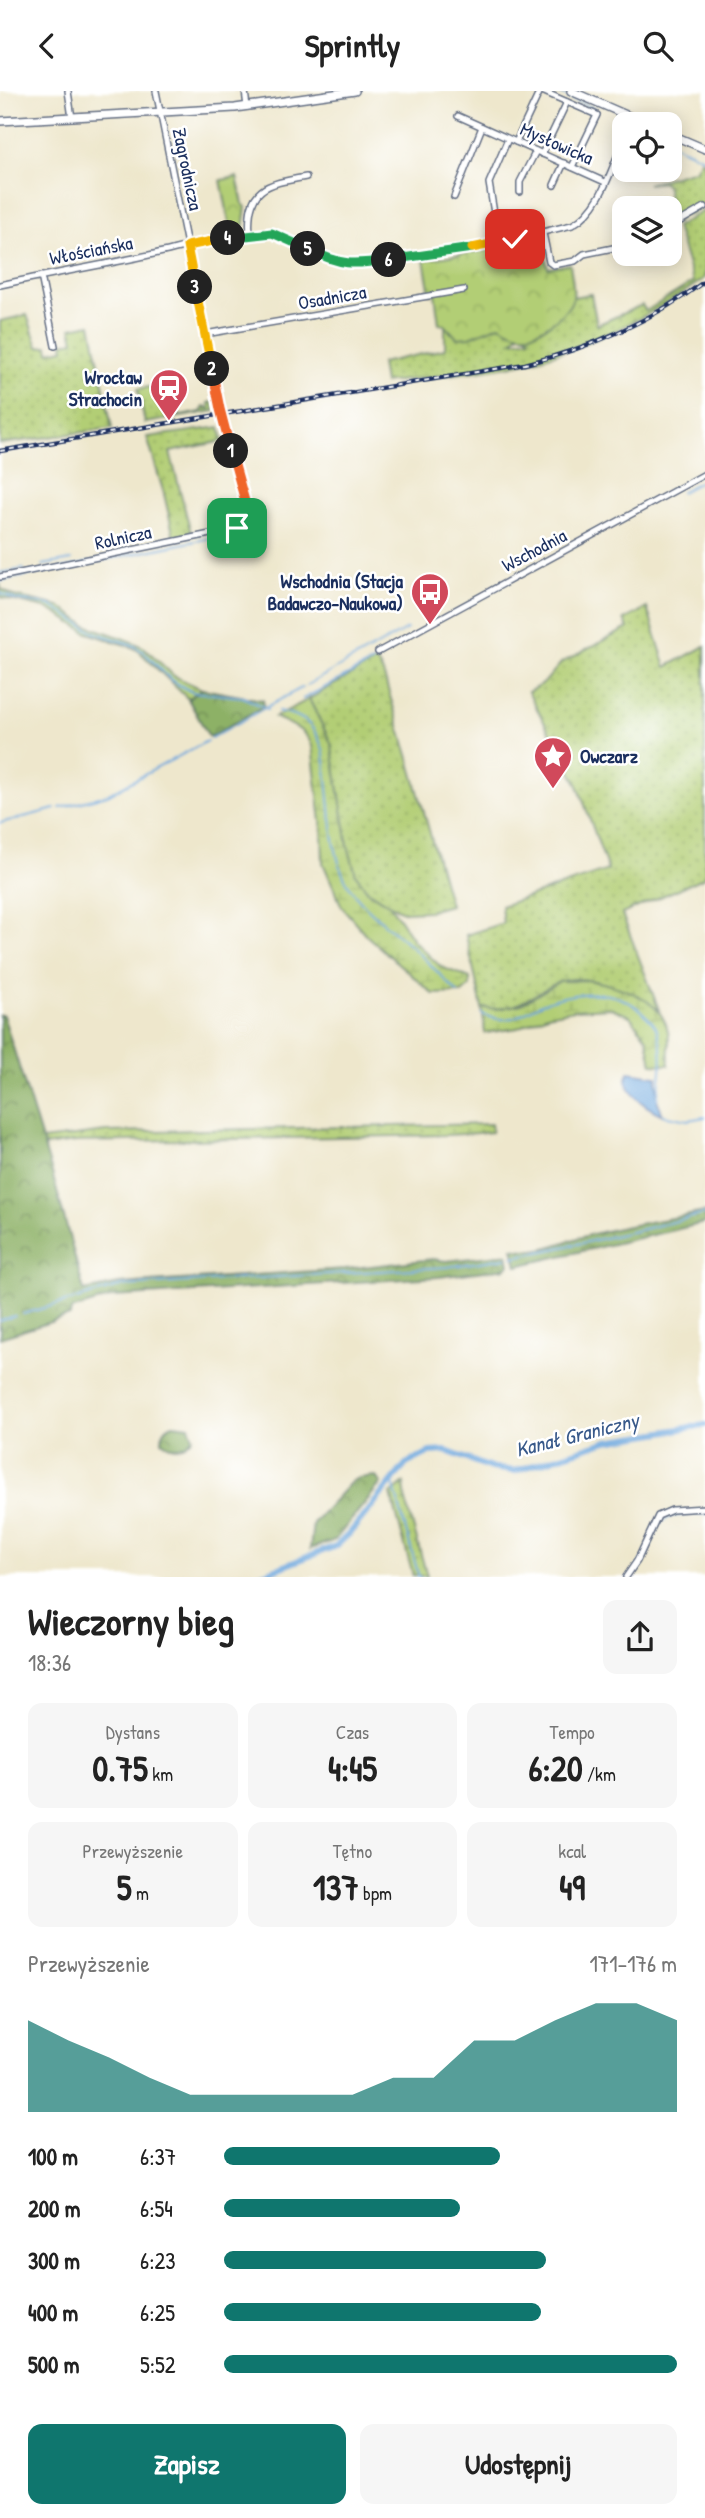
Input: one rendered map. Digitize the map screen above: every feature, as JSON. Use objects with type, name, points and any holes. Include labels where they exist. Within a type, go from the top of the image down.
[{"type":"main road","points":[[0,121],[247,107],[355,91]]},
{"type":"main road","points":[[571,91],[614,112]]},
{"type":"main road","points":[[682,139],[705,149]]},
{"type":"street","points":[[68,91],[72,118]]},
{"type":"street","name":"Zagrodnicza","points":[[156,91],[220,409],[248,512],[247,518]]},
{"type":"street","points":[[245,91],[247,107]]},
{"type":"street","points":[[516,142],[541,91],[597,115],[572,167]]},
{"type":"street","points":[[520,192],[520,182],[567,102]]},
{"type":"street","name":"Mysłowicka","points":[[458,116],[605,182]]},
{"type":"street","points":[[454,197],[482,127]]},
{"type":"street","points":[[499,243],[489,183],[508,139]]},
{"type":"street","points":[[554,185],[564,163]]},
{"type":"street","name":"Włościańska","points":[[0,285],[187,246],[272,233],[327,259],[348,264],[499,243],[581,221],[596,204],[612,166]]},
{"type":"street","points":[[250,235],[252,205],[260,191],[275,183],[306,177]]},
{"type":"street","points":[[682,220],[705,207]]},
{"type":"street","points":[[543,233],[549,262],[553,265],[575,261],[583,254],[612,247]]},
{"type":"street","points":[[41,276],[55,346]]},
{"type":"street","name":"Osadnicza","points":[[205,334],[464,290]]},
{"type":"street","name":"Wschodnia","points":[[378,652],[705,474]]},
{"type":"street","name":"Rolnicza","points":[[0,577],[230,530],[242,525],[247,518]]},
{"type":"street","points":[[626,1577],[637,1562],[658,1516],[672,1510],[705,1509]]},
{"type":"green space","points":[[701,160],[705,163],[705,204],[687,215],[682,215],[682,196],[669,196],[663,182],[682,182],[682,174],[695,170]]},
{"type":"green space","points":[[237,177],[246,207],[243,229],[231,231],[221,180]]},
{"type":"green space","points":[[705,210],[705,278],[642,317],[575,347],[527,362],[474,372],[384,383],[381,363],[445,349],[445,325],[451,333],[499,324],[519,326],[519,334],[512,341],[530,338],[525,334],[546,326],[573,297],[591,294],[597,325],[642,305],[646,311],[693,282],[682,246],[682,223]]},
{"type":"green space","points":[[541,239],[548,268],[570,264],[573,298],[559,317],[543,328],[527,334],[515,333],[499,325],[470,337],[457,338],[445,325],[439,324],[435,294],[430,294],[424,260]]},
{"type":"green space","points":[[27,315],[38,347],[48,346],[49,352],[64,349],[63,343],[74,341],[71,328],[91,324],[112,428],[0,444],[0,321]]},
{"type":"green space","points":[[154,386],[157,398],[163,399],[165,406],[161,409],[166,415],[170,412],[169,416],[173,417],[174,413],[181,416],[201,412],[204,407],[210,409],[209,403],[213,402],[215,411],[145,423],[138,389]]},
{"type":"green space","points":[[220,427],[223,441],[170,452],[191,533],[174,537],[147,437]]},
{"type":"green space","points":[[0,583],[1,589],[14,596],[59,606],[86,625],[145,648],[174,676],[202,689],[188,699],[132,647],[88,633],[49,609],[3,598],[0,596]]},
{"type":"green space","points":[[647,608],[666,667],[705,646],[705,877],[622,914],[659,1010],[610,986],[582,979],[557,983],[513,1006],[482,1008],[466,935],[503,923],[501,906],[608,870],[577,783],[528,692],[544,683],[561,663],[628,628],[624,620]]},
{"type":"green space","points":[[376,661],[383,673],[408,755],[450,905],[429,911],[405,912],[362,886],[348,846],[331,743],[309,699]]},
{"type":"green space","points":[[202,689],[263,700],[264,706],[209,737],[188,699]]},
{"type":"green space","points":[[309,699],[331,743],[348,846],[356,875],[369,893],[390,905],[414,941],[441,967],[470,978],[470,986],[462,993],[433,994],[367,936],[342,907],[323,863],[312,746],[302,731],[275,717]]},
{"type":"green space","points":[[587,980],[624,989],[656,1009],[664,1019],[668,1031],[669,1065],[652,1064],[647,1039],[630,1016],[611,1008],[547,1015],[518,1028],[485,1033],[482,1008],[498,1009],[522,1004],[560,981]]},
{"type":"green space","points":[[0,1015],[3,1015],[51,1169],[84,1291],[119,1284],[345,1269],[507,1254],[509,1264],[506,1268],[439,1277],[113,1297],[71,1310],[70,1316],[0,1338]]},
{"type":"green space","points":[[491,1124],[492,1132],[447,1135],[76,1142],[44,1146],[42,1140],[106,1132]]},
{"type":"green space","points":[[705,1212],[705,1223],[517,1266],[513,1248],[539,1249],[612,1229]]},
{"type":"green space","points":[[173,1424],[189,1426],[193,1437],[187,1444],[174,1447],[162,1441],[164,1431]]},
{"type":"green space","points":[[375,1476],[381,1483],[335,1540],[310,1549],[313,1523],[352,1481]]},
{"type":"green space","points":[[404,1483],[406,1501],[427,1576],[413,1576],[391,1494]]},
{"type":"water","points":[[629,1072],[657,1076],[657,1099],[663,1115],[636,1098],[626,1081]]},
{"type":"waterway","points":[[554,91],[593,108]]},
{"type":"waterway","points":[[682,148],[705,159]]},
{"type":"waterway","points":[[681,492],[705,479]]},
{"type":"waterway","points":[[161,541],[221,529]]},
{"type":"waterway","points":[[0,581],[235,533]]},
{"type":"waterway","points":[[43,565],[72,560]]},
{"type":"waterway","points":[[0,573],[24,569]]},
{"type":"waterway","points":[[0,593],[16,600],[50,605],[93,632],[133,645],[144,652],[172,681],[192,692],[243,697],[268,709]]},
{"type":"waterway","points":[[307,685],[407,629]]},
{"type":"waterway","points":[[303,699],[373,662]]},
{"type":"waterway","points":[[211,738],[303,687]]},
{"type":"waterway","points":[[278,711],[295,715],[307,722],[316,733],[323,749],[335,843],[348,884],[374,915],[458,993]]},
{"type":"waterway","points":[[60,808],[107,795],[207,741]]},
{"type":"waterway","points":[[0,823],[55,809]]},
{"type":"waterway","points":[[482,1014],[493,1018],[511,1018],[552,1000],[576,995],[600,994],[623,1000],[643,1013],[657,1030],[662,1056],[657,1099]]},
{"type":"waterway","points":[[663,1115],[688,1120],[705,1117]]},
{"type":"waterway","points":[[513,1257],[705,1214]]},
{"type":"waterway","points":[[23,1314],[122,1286],[447,1267],[506,1258]]},
{"type":"waterway","points":[[0,1321],[15,1316]]},
{"type":"waterway","name":"Kanał Graniczny","points":[[255,1577],[336,1546],[406,1464],[430,1452],[446,1451],[491,1468],[515,1471],[607,1441],[705,1425]]},
{"type":"waterway","points":[[392,1480],[419,1577]]},
{"type":"waterway","points":[[631,1577],[647,1554],[659,1524],[673,1516],[705,1514]]},
{"type":"railway","points":[[0,451],[525,364],[573,350],[619,332],[663,309],[705,281]]},
{"type":"place","name":"Wrocław Strachocin","points":[[169,422]]},
{"type":"place","name":"Wschodnia (Stacja Badawczo-Naukowa)","points":[[430,626]]},
{"type":"place","name":"Owczarz","points":[[553,790]]},
{"type":"route","points":[[237,528],[247,518],[248,512],[215,390],[187,246],[272,233],[327,259],[356,264],[480,247],[515,239]]}]
